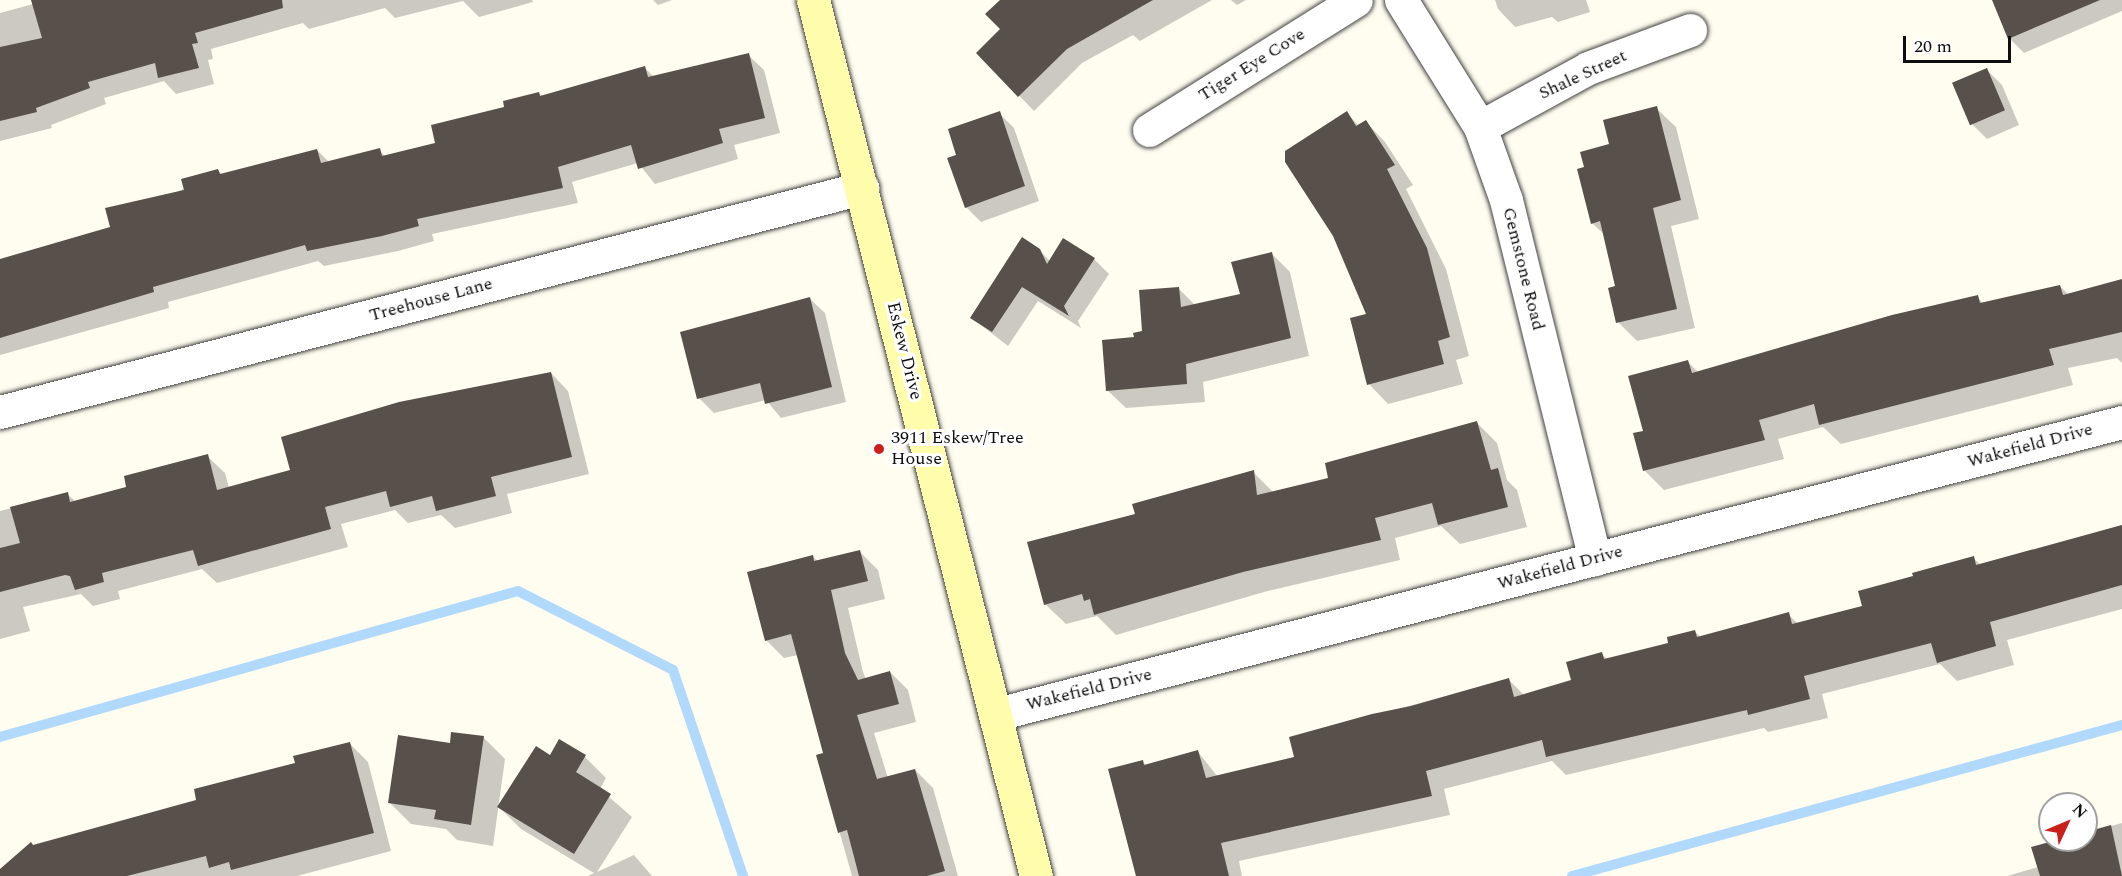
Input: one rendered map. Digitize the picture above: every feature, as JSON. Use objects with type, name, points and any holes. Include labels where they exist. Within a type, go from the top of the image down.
[{"type":"street","name":"Eskew Drive","points":[[813,0],[997,714],[1036,876]]},
{"type":"street","name":"Tiger Eye Cove","points":[[1149,130],[1356,0]]},
{"type":"street","name":"Gemstone Road","points":[[1401,0],[1480,127],[1506,200],[1595,559]]},
{"type":"street","name":"Shale Street","points":[[1480,127],[1588,68],[1690,30]]},
{"type":"street","name":"Treehouse Lane","points":[[0,412],[862,189]]},
{"type":"street","name":"Wakefield Drive","points":[[997,714],[2122,422]]},
{"type":"building","points":[[31,0],[282,0],[283,8],[195,33],[198,43],[192,44],[199,68],[158,78],[155,63],[88,82],[90,88],[36,108],[37,112],[0,121],[0,47],[42,38]]},
{"type":"building","points":[[1000,0],[1153,0],[1067,49],[1018,97],[976,53],[1000,29],[985,14]]},
{"type":"building","points":[[1992,0],[2100,0],[2008,39]]},
{"type":"building","points":[[749,53],[765,118],[719,129],[723,143],[638,169],[631,145],[558,167],[563,188],[417,219],[419,226],[382,236],[307,251],[305,245],[153,287],[154,292],[0,338],[0,259],[110,227],[105,208],[184,190],[181,179],[218,169],[220,174],[317,149],[321,163],[380,148],[382,156],[435,143],[431,125],[504,107],[503,101],[539,92],[540,96],[645,66],[648,77]]},
{"type":"building","points":[[1987,68],[2005,110],[1970,125],[1952,83]]},
{"type":"building","points":[[1657,106],[1681,200],[1653,208],[1677,309],[1616,323],[1608,288],[1615,286],[1600,221],[1591,224],[1577,169],[1584,167],[1580,152],[1609,144],[1603,120]]},
{"type":"building","points":[[1000,111],[1025,186],[965,208],[947,158],[956,155],[948,129]]},
{"type":"building","points":[[1347,111],[1356,126],[1366,120],[1395,165],[1387,169],[1427,248],[1450,337],[1438,341],[1444,364],[1367,385],[1350,318],[1366,314],[1333,236],[1285,162],[1285,151]]},
{"type":"building","points":[[1022,237],[1040,249],[1047,264],[1063,238],[1095,258],[1064,306],[1069,316],[1022,287],[992,332],[970,318]]},
{"type":"building","points":[[1272,252],[1291,338],[1186,364],[1187,384],[1106,391],[1102,340],[1134,337],[1133,333],[1142,331],[1139,290],[1179,287],[1181,307],[1240,294],[1231,262]]},
{"type":"building","points":[[2122,279],[2122,332],[2049,349],[2054,365],[1819,425],[1814,404],[1759,420],[1765,440],[1643,471],[1633,433],[1643,431],[1628,376],[1688,360],[1692,373],[1892,315],[1978,295],[1980,303],[2060,285],[2063,295]]},
{"type":"building","points":[[810,297],[832,387],[765,404],[760,383],[697,399],[680,332]]},
{"type":"building","points":[[551,372],[572,457],[491,477],[496,496],[436,511],[432,496],[390,507],[386,491],[325,507],[331,529],[198,566],[193,550],[102,573],[104,582],[75,590],[70,576],[65,575],[0,592],[0,548],[20,543],[10,507],[68,492],[70,502],[126,487],[124,476],[208,454],[217,490],[290,470],[281,437],[399,402]]},
{"type":"building","points":[[1477,421],[1491,470],[1498,468],[1508,507],[1438,525],[1432,503],[1375,518],[1381,540],[1243,572],[1094,615],[1090,599],[1084,601],[1082,594],[1044,605],[1027,542],[1135,514],[1132,504],[1254,470],[1257,495],[1328,478],[1325,463]]},
{"type":"building","points":[[2122,525],[2122,585],[1990,622],[1996,646],[1937,663],[1931,643],[1804,676],[1810,699],[1748,715],[1747,710],[1546,757],[1542,740],[1426,771],[1432,796],[1221,843],[1229,876],[1136,876],[1108,769],[1143,760],[1144,765],[1198,750],[1206,778],[1294,757],[1289,737],[1509,678],[1514,697],[1571,680],[1566,662],[1602,652],[1604,659],[1668,643],[1667,637],[1695,630],[1697,637],[1789,612],[1792,624],[1862,606],[1858,591],[1913,576],[1912,573],[1974,556],[1976,565]]},
{"type":"building","points":[[860,550],[868,581],[831,590],[845,653],[858,680],[890,671],[899,704],[857,715],[877,779],[915,769],[945,871],[927,876],[859,876],[847,830],[838,833],[816,755],[823,753],[791,634],[765,641],[747,572],[813,555],[814,561]]},
{"type":"building","points":[[451,732],[484,736],[471,825],[434,819],[436,810],[388,803],[398,735],[450,743]]},
{"type":"building","points":[[559,739],[586,755],[576,772],[611,794],[574,854],[497,807],[536,746],[550,755]]},
{"type":"building","points":[[350,742],[374,833],[231,870],[229,862],[209,868],[206,856],[127,876],[0,876],[0,869],[31,842],[33,845],[196,800],[194,789],[295,763],[293,756]]},
{"type":"building","points":[[2111,825],[2122,876],[2040,876],[2031,847],[2038,845],[2038,852],[2098,852],[2098,829]]},
{"type":"waterway","points":[[0,737],[518,591],[673,670],[743,876]]},
{"type":"waterway","points":[[1572,876],[2122,725]]},
{"type":"place","name":"3911 Eskew/Tree House","points":[[879,449]]}]
